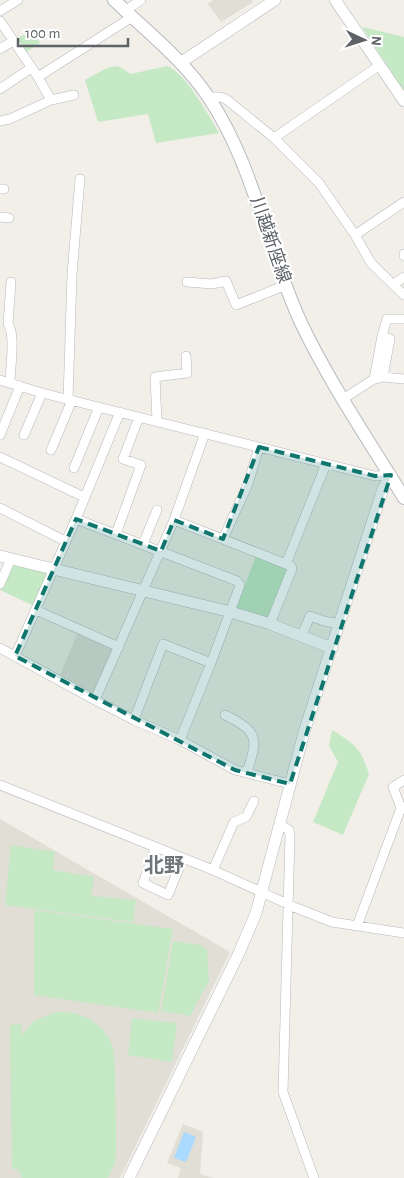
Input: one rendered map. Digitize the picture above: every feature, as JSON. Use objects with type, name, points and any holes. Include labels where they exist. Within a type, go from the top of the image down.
[{"type":"main road","name":"川越新座線","points":[[114,0],[180,63],[208,97],[228,131],[244,167],[302,325],[343,399],[403,493]]},
{"type":"street","points":[[0,12],[18,0]]},
{"type":"street","points":[[38,77],[128,14],[141,0]]},
{"type":"street","points":[[180,63],[275,0]]},
{"type":"street","points":[[335,0],[404,101]]},
{"type":"street","points":[[0,21],[38,77],[51,100]]},
{"type":"street","points":[[0,49],[13,41]]},
{"type":"street","points":[[274,138],[380,65]]},
{"type":"street","points":[[0,89],[31,68]]},
{"type":"street","points":[[0,121],[10,119],[51,100],[74,95]]},
{"type":"street","points":[[208,97],[226,99],[299,161],[323,188],[355,235],[371,263],[404,295]]},
{"type":"street","points":[[51,450],[70,400],[72,274],[80,179]]},
{"type":"street","points":[[355,235],[404,202]]},
{"type":"street","points":[[393,285],[404,277]]},
{"type":"street","points":[[186,282],[212,284],[226,281],[236,304],[286,285]]},
{"type":"street","points":[[10,383],[12,342],[11,328],[8,324],[11,282]]},
{"type":"street","points":[[379,378],[390,339],[382,336],[387,319],[404,319]]},
{"type":"street","points":[[157,421],[155,377],[187,373],[186,356]]},
{"type":"street","points":[[343,399],[379,378],[404,379]]},
{"type":"street","points":[[0,380],[42,393],[375,476],[391,475]]},
{"type":"street","points":[[0,435],[20,386]]},
{"type":"street","points":[[24,435],[42,393]]},
{"type":"street","points":[[74,468],[99,407]]},
{"type":"street","points":[[15,656],[76,519],[120,412]]},
{"type":"street","points":[[116,534],[141,465],[123,458],[139,417]]},
{"type":"street","points":[[96,700],[161,552],[205,433]]},
{"type":"street","points":[[223,539],[248,484],[259,447]]},
{"type":"street","points":[[0,456],[84,497]]},
{"type":"street","points":[[286,564],[326,464]]},
{"type":"street","points":[[129,1178],[239,953],[256,913],[305,730],[383,489],[391,475]]},
{"type":"street","points":[[0,508],[65,541]]},
{"type":"street","points":[[143,544],[157,510]]},
{"type":"street","points":[[76,519],[238,581],[240,585],[212,663],[180,740]]},
{"type":"street","points":[[174,520],[291,566],[292,569],[270,624]]},
{"type":"street","points":[[0,584],[5,557],[231,612],[302,635],[332,648]]},
{"type":"street","points":[[36,610],[119,647]]},
{"type":"street","points":[[302,635],[310,616],[340,624]]},
{"type":"street","points":[[134,720],[163,644],[212,663]]},
{"type":"street","points":[[0,648],[134,720],[180,740],[235,770],[290,784]]},
{"type":"street","points":[[225,716],[248,728],[252,734],[255,747],[247,772]]},
{"type":"street","points":[[357,926],[401,808],[393,787],[404,780]]},
{"type":"street","points":[[0,785],[214,870],[332,922],[404,933]]},
{"type":"street","points":[[214,870],[234,822],[246,817],[254,801]]},
{"type":"street","points":[[280,824],[289,830],[290,836],[283,1092],[314,1178]]},
{"type":"street","points":[[156,847],[143,883],[168,895],[183,858]]},
{"type":"highlighted area","points":[[259,447],[375,476],[391,475],[290,784],[235,770],[15,656],[76,519],[161,551],[174,520],[223,539]]},
{"type":"shaded area","points":[[213,0],[252,0],[253,2],[221,22],[208,4]]},
{"type":"shaded area","points":[[78,632],[112,647],[113,650],[96,692],[92,692],[60,675]]},
{"type":"shaded area","points":[[0,819],[230,952],[120,1178],[0,1178]]},
{"type":"shaded area","points":[[183,1124],[203,1132],[200,1174],[214,1178],[178,1178],[181,1168],[167,1163]]},
{"type":"green space","points":[[362,27],[404,37],[404,91]]},
{"type":"green space","points":[[31,30],[40,43],[25,53],[15,40]]},
{"type":"green space","points":[[118,66],[131,74],[167,66],[174,70],[189,85],[219,133],[156,143],[148,114],[98,122],[85,80],[107,68]]},
{"type":"green space","points":[[256,556],[289,569],[270,618],[236,608]]},
{"type":"green space","points":[[12,562],[50,571],[34,606],[0,590]]},
{"type":"green space","points":[[332,730],[347,739],[360,752],[369,774],[343,835],[313,822],[338,762],[329,746]]},
{"type":"green space","points":[[11,845],[55,852],[53,870],[94,877],[91,896],[136,900],[133,922],[5,905]]},
{"type":"green space","points":[[34,910],[173,929],[158,1013],[34,995]]},
{"type":"green space","points":[[173,941],[201,945],[207,950],[209,981],[190,1016],[161,1011]]},
{"type":"green space","points":[[56,1012],[73,1013],[89,1019],[103,1030],[112,1045],[115,1066],[116,1154],[115,1164],[108,1178],[22,1178],[18,1169],[12,1169],[10,1025],[21,1024],[22,1035],[34,1021]]},
{"type":"green space","points":[[132,1018],[177,1023],[172,1062],[128,1055]]},
{"type":"water","points":[[184,1132],[196,1137],[186,1162],[174,1158]]},
{"type":"district","name":"北野","points":[[164,866]]}]
